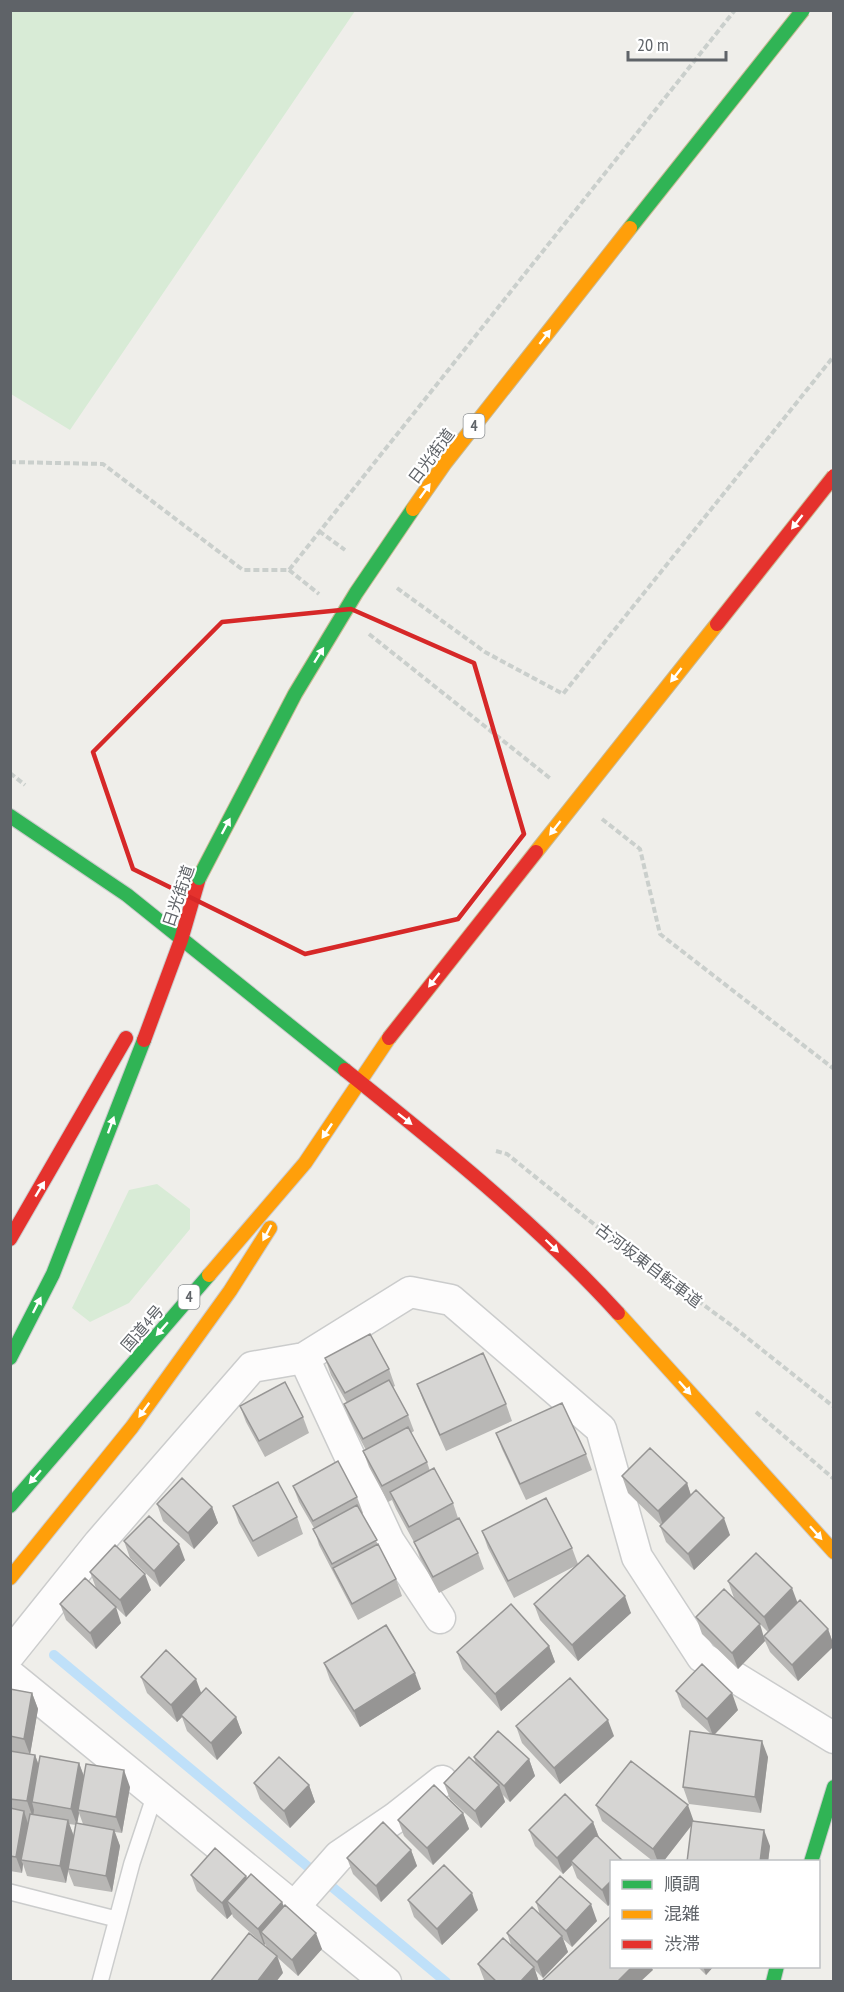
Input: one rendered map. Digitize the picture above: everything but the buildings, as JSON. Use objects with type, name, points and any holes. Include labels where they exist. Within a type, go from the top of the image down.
[{"type":"main road","name":"日光街道","points":[[181,940],[199,878],[281,719],[389,540],[452,454],[803,10]]},
{"type":"main road","name":"4","points":[[359,1082],[389,1038],[834,476]]},
{"type":"main road","points":[[10,816],[127,895],[441,1147],[548,1242],[611,1306],[834,1552]]},
{"type":"main road","name":"4","points":[[10,1239],[79,1123],[181,940]]},
{"type":"main road","name":"4","points":[[10,1358],[53,1274],[181,940]]},
{"type":"main road","name":"国道4号","points":[[10,1506],[305,1163],[359,1082]]},
{"type":"main road","name":"4","points":[[10,1578],[132,1427],[230,1291],[261,1245],[305,1163]]},
{"type":"main road","points":[[812,1860],[831,1805]]},
{"type":"street","points":[[10,1654],[99,1543],[252,1367],[304,1358],[410,1292],[451,1300],[601,1429],[637,1557],[702,1657],[834,1738]]},
{"type":"street","points":[[304,1358],[389,1540],[440,1618]]},
{"type":"street","points":[[10,1674],[155,1794],[303,1897],[386,1982]]},
{"type":"street","points":[[303,1897],[339,1856],[395,1818],[442,1782]]},
{"type":"lane","points":[[100,1982],[116,1919],[155,1794]]},
{"type":"lane","points":[[10,1892],[116,1919]]},
{"type":"path","points":[[10,462],[103,465],[243,570],[289,570],[735,10]]},
{"type":"path","points":[[393,585],[485,652],[563,694],[834,356]]},
{"type":"path","points":[[319,531],[347,552]]},
{"type":"path","name":"古河坂東自転車道","points":[[485,1148],[507,1154],[605,1233],[731,1325],[834,1407]]},
{"type":"highlighted area","points":[[351,609],[474,663],[524,834],[458,919],[305,954],[133,869],[93,752],[222,622]]},
{"type":"green space","points":[[11,10],[355,11],[70,430],[11,394]]},
{"type":"green space","points":[[157,1184],[190,1209],[190,1229],[129,1303],[90,1322],[72,1308],[129,1190]]},
{"type":"waterway","points":[[54,1655],[446,1982]]},
{"type":"traffic: fast","points":[[630,228],[803,10]]},
{"type":"traffic: fast","points":[[199,878],[295,694],[356,593],[413,509]]},
{"type":"traffic: fast","points":[[10,816],[127,895],[345,1070]]},
{"type":"traffic: fast","points":[[10,1358],[53,1274],[144,1040]]},
{"type":"traffic: fast","points":[[10,1506],[209,1275]]},
{"type":"traffic: fast","points":[[812,1860],[834,1787]]},
{"type":"traffic: fast","points":[[773,1982],[776,1968]]},
{"type":"traffic: slow","points":[[413,509],[445,463],[630,228]]},
{"type":"traffic: slow","points":[[536,852],[717,624]]},
{"type":"traffic: slow","points":[[209,1275],[305,1163],[389,1038]]},
{"type":"traffic: slow","points":[[10,1578],[132,1427],[230,1291],[270,1228]]},
{"type":"traffic: slow","points":[[618,1313],[834,1552]]},
{"type":"traffic: jam","points":[[717,624],[834,476]]},
{"type":"traffic: jam","points":[[389,1038],[536,852]]},
{"type":"traffic: jam","points":[[144,1040],[181,940],[199,878]]},
{"type":"traffic: jam","points":[[10,1239],[126,1038]]},
{"type":"traffic: jam","points":[[345,1070],[452,1157],[521,1217],[618,1313]]}]
